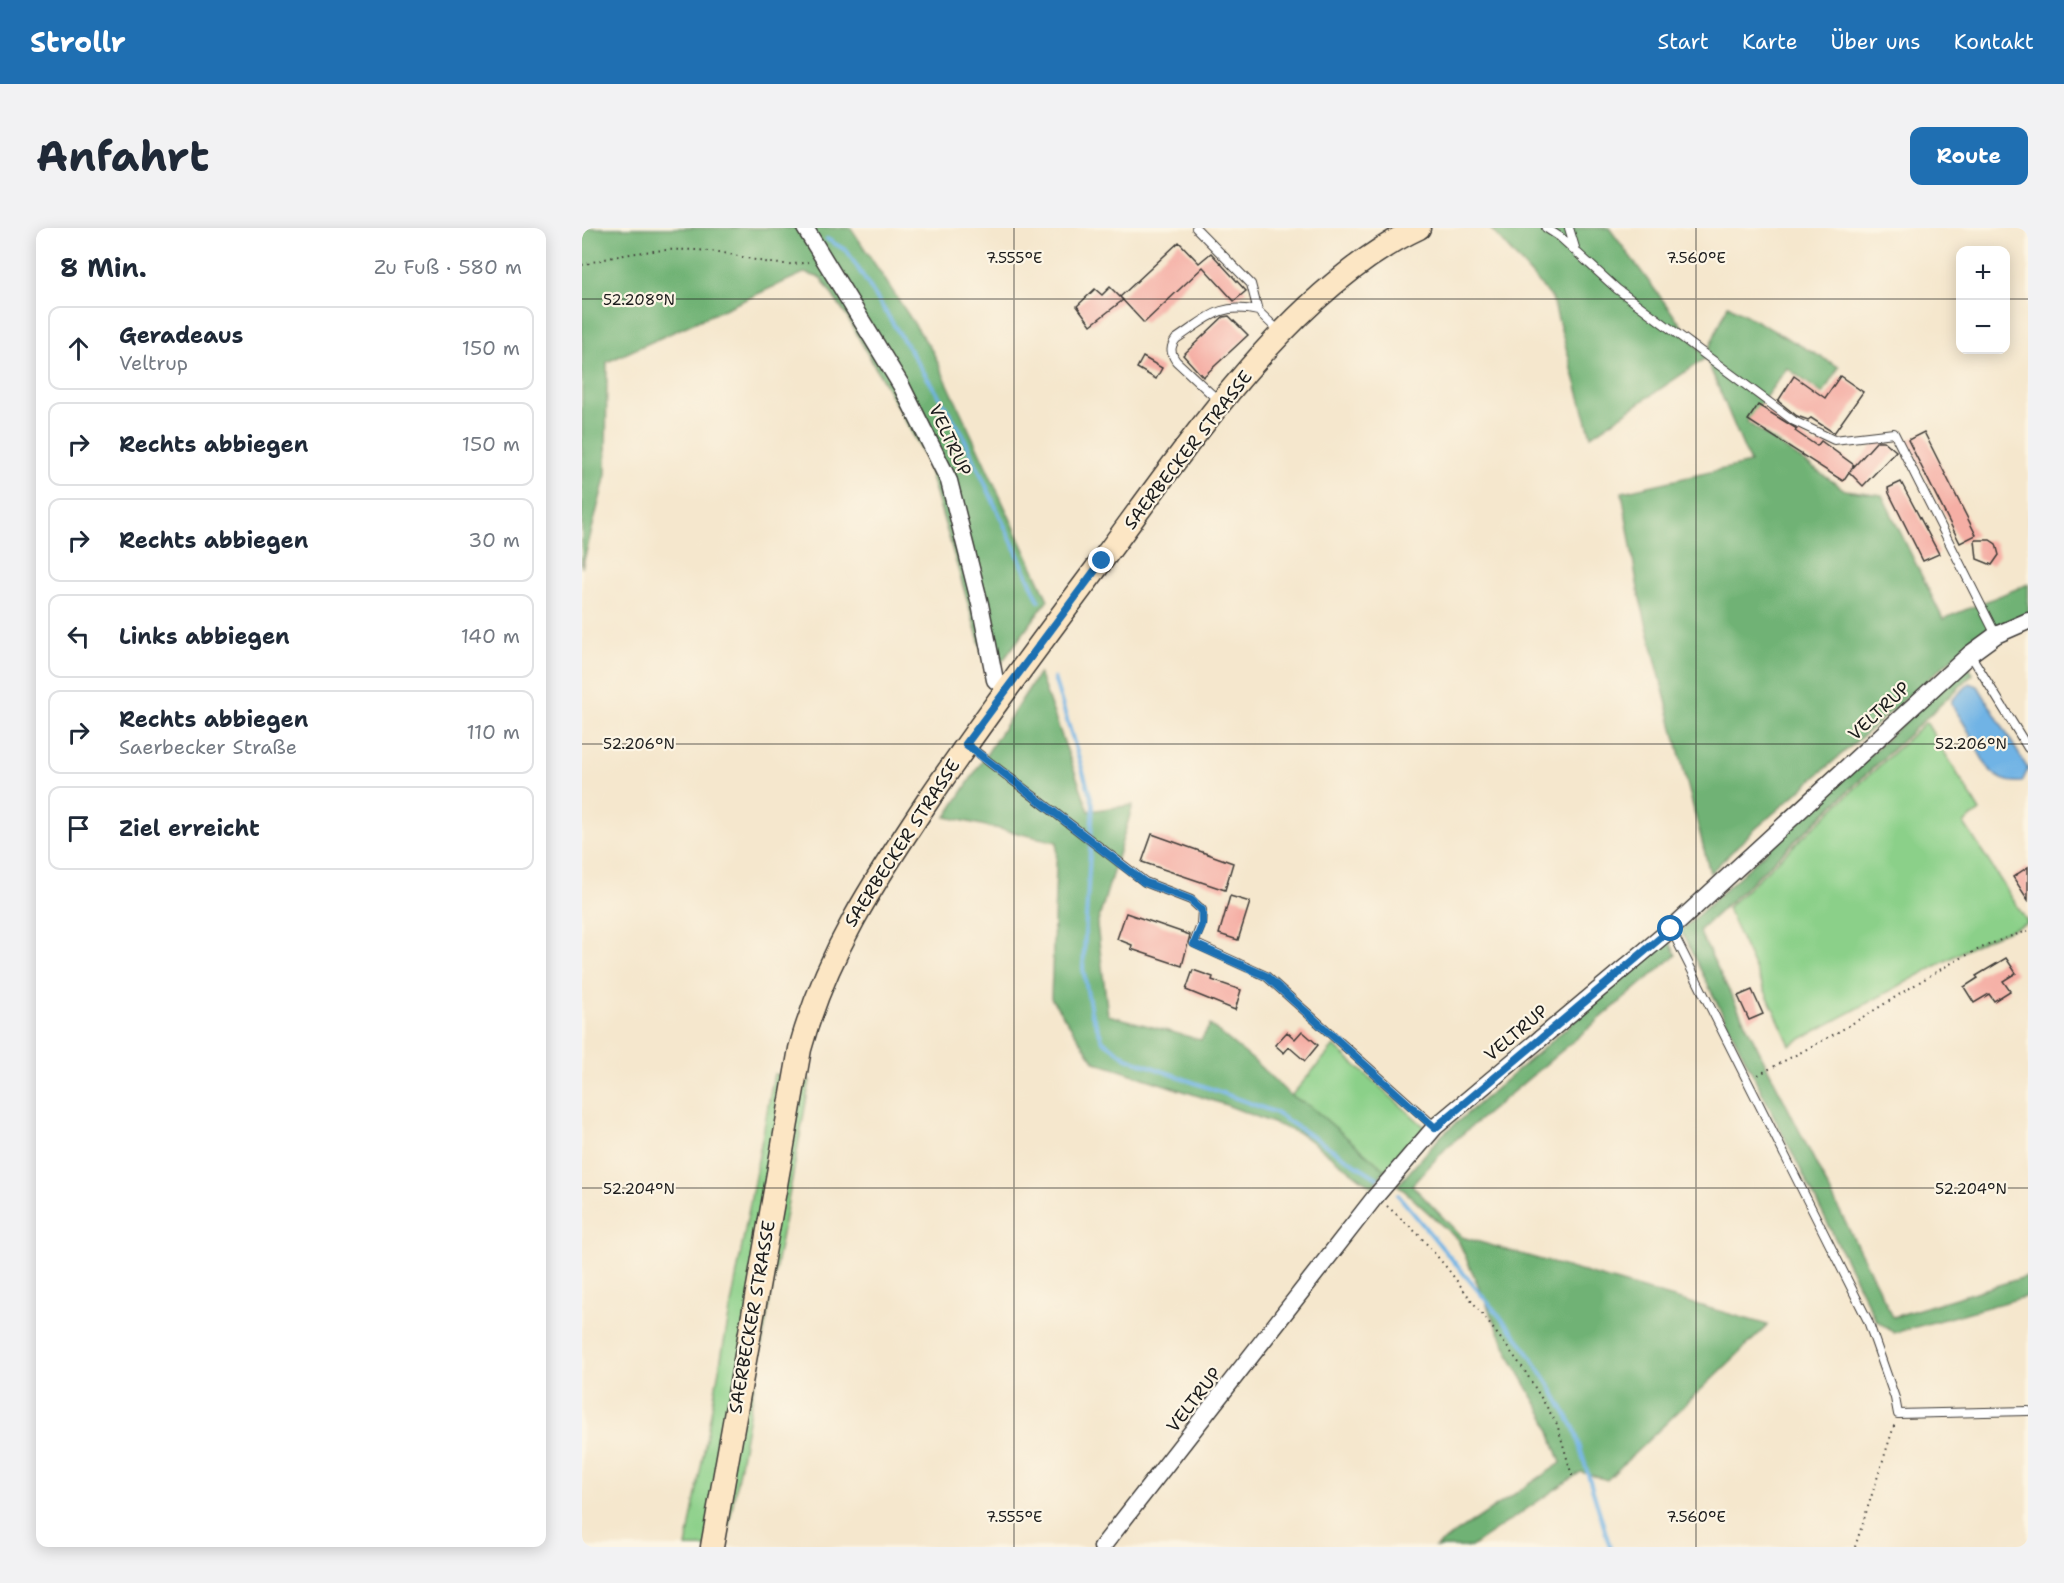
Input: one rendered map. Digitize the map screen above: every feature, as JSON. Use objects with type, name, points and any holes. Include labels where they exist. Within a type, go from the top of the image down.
[{"type":"main road","name":"SAERBECKER STRASSE","points":[[712,1547],[798,1059],[809,1016],[843,935],[879,874],[966,744],[1221,404],[1282,334],[1354,266],[1390,241],[1419,228]]},
{"type":"street","name":"VELTRUP","points":[[805,228],[901,385],[950,481],[980,604],[995,680],[1006,688]]},
{"type":"street","name":"VELTRUP","points":[[1102,1547],[1375,1197],[1435,1128],[1671,929],[1970,654],[1996,635],[2028,621]]},
{"type":"lane","points":[[1196,228],[1251,284],[1258,311]]},
{"type":"lane","points":[[1546,228],[1576,251],[1617,289],[1794,421],[1834,440],[1894,433],[1996,635]]},
{"type":"lane","points":[[1569,228],[1576,251]]},
{"type":"lane","points":[[1221,404],[1176,361],[1171,353],[1176,339],[1220,310],[1241,307],[1258,311],[1282,334]]},
{"type":"lane","points":[[1970,654],[2028,748]]},
{"type":"lane","points":[[966,744],[1144,882],[1191,900],[1202,910],[1202,926],[1194,944],[1266,976],[1435,1128]]},
{"type":"lane","points":[[1671,929],[1868,1321],[1895,1398],[1898,1414],[2028,1411]]},
{"type":"path","points":[[582,265],[613,256],[666,248],[719,253],[772,265],[806,263],[822,258]]},
{"type":"path","points":[[1747,1080],[1857,1021],[1965,955],[2002,938],[2028,931]]},
{"type":"path","points":[[1375,1197],[1419,1235],[1523,1368],[1557,1424],[1573,1479]]},
{"type":"path","points":[[1855,1547],[1898,1414]]},
{"type":"green space","points":[[582,228],[851,228],[933,352],[1048,600],[990,678],[925,456],[847,317],[821,278],[804,273],[607,362],[606,475],[582,568]]},
{"type":"green space","points":[[1490,228],[1609,228],[1705,357],[1728,305],[1839,367],[1823,394],[1787,368],[1747,422],[1845,490],[1882,495],[1943,619],[2028,584],[2028,615],[1984,631],[1753,831],[1710,873],[1639,595],[1622,492],[1750,463],[1706,358],[1591,436],[1552,298]]},
{"type":"green space","points":[[1967,664],[1973,674],[1699,931],[1893,1317],[2028,1276],[2028,1296],[1894,1333],[1876,1320],[1681,931]]},
{"type":"green space","points":[[1039,673],[1089,811],[1133,805],[1097,925],[1108,1015],[1201,1040],[1210,1025],[1252,1059],[1291,1096],[1310,1106],[1385,1170],[1372,1187],[1301,1134],[1229,1106],[1095,1062],[1051,998],[1057,842],[946,817]]},
{"type":"green space","points":[[1926,722],[1980,811],[1964,823],[2028,923],[1984,940],[1790,1045],[1727,908]]},
{"type":"green space","points":[[1669,940],[1676,955],[1447,1147],[1412,1185],[1462,1237],[1768,1325],[1607,1480],[1581,1472],[1471,1547],[1435,1547],[1561,1463],[1545,1418],[1512,1361],[1458,1240],[1398,1185],[1441,1136]]},
{"type":"green space","points":[[1334,1046],[1426,1128],[1385,1170],[1310,1106],[1291,1096]]},
{"type":"green space","points":[[774,1074],[810,1080],[725,1547],[686,1547]]},
{"type":"water","points":[[1970,683],[1978,686],[2028,769],[2022,782],[2003,779],[1990,769],[1952,705],[1952,700]]},
{"type":"building","points":[[1179,242],[1199,263],[1211,253],[1246,291],[1234,301],[1203,267],[1144,323],[1120,297]]},
{"type":"building","points":[[1110,287],[1123,300],[1091,325],[1077,306],[1095,289],[1102,295]]},
{"type":"building","points":[[1229,316],[1248,335],[1203,377],[1183,355],[1223,317]]},
{"type":"building","points":[[1143,357],[1162,368],[1156,379],[1137,368]]},
{"type":"building","points":[[1794,376],[1825,398],[1840,376],[1863,392],[1834,433],[1811,418],[1808,420],[1797,416],[1778,401]]},
{"type":"building","points":[[1758,405],[1797,429],[1795,431],[1817,446],[1821,441],[1854,465],[1850,471],[1877,441],[1884,441],[1896,451],[1863,486],[1849,472],[1843,481],[1748,420]]},
{"type":"building","points":[[1924,432],[1976,535],[1960,543],[1908,440]]},
{"type":"building","points":[[1901,482],[1939,554],[1923,561],[1889,493],[1888,488]]},
{"type":"building","points":[[1975,540],[1990,540],[1996,544],[1999,555],[1992,565],[1977,559]]},
{"type":"building","points":[[1152,834],[1233,863],[1225,890],[1142,862]]},
{"type":"building","points":[[2028,867],[2028,900],[2013,877]]},
{"type":"building","points":[[1230,896],[1250,902],[1238,940],[1219,934]]},
{"type":"building","points":[[1126,913],[1190,935],[1182,966],[1131,949],[1132,945],[1117,939]]},
{"type":"building","points":[[2006,958],[2016,973],[2003,981],[2010,991],[1994,1001],[1989,994],[1974,1003],[1964,987],[1978,978],[1976,976]]},
{"type":"building","points":[[1193,970],[1213,977],[1212,980],[1241,990],[1235,1010],[1186,990]]},
{"type":"building","points":[[1752,990],[1763,1014],[1749,1020],[1738,996]]},
{"type":"building","points":[[1302,1031],[1318,1045],[1305,1061],[1289,1047],[1284,1053],[1275,1045],[1287,1032],[1295,1039]]},
{"type":"waterway","points":[[827,239],[847,251],[961,431],[1039,601]]},
{"type":"waterway","points":[[1054,678],[1093,804],[1083,968],[1091,1012],[1103,1041],[1127,1058],[1274,1112],[1377,1178]]},
{"type":"waterway","points":[[1398,1195],[1521,1342],[1549,1384],[1574,1428],[1610,1547]]},
{"type":"route","points":[[1102,561],[966,744],[1144,882],[1191,900],[1202,910],[1202,926],[1194,944],[1266,976],[1435,1128],[1671,929]]}]
